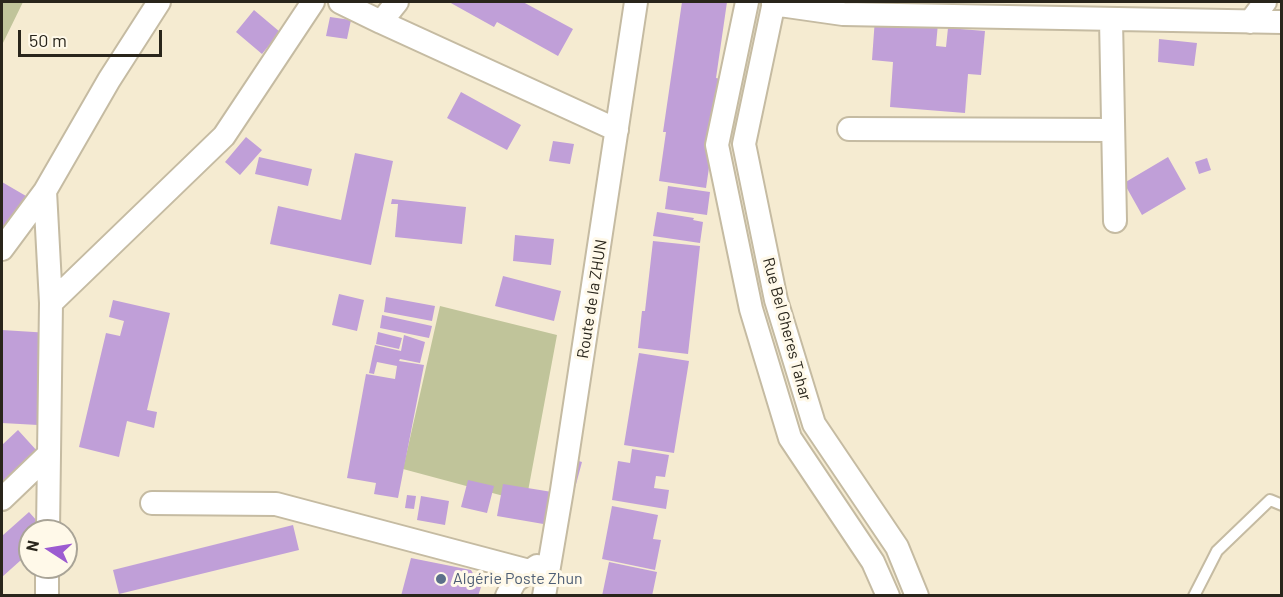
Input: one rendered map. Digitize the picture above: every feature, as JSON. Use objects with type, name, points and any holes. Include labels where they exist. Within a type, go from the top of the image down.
[{"type":"street","points":[[2,249],[45,191],[109,80],[159,2]]},
{"type":"street","points":[[51,303],[224,136],[313,2]]},
{"type":"street","points":[[340,2],[617,130]]},
{"type":"street","points":[[381,22],[397,2]]},
{"type":"street","name":"Rue Bel Gheres Tahar","points":[[747,2],[717,145],[751,309],[790,438],[873,562],[888,596]]},
{"type":"street","points":[[1250,22],[1265,2]]},
{"type":"street","name":"Route de la ZHUN","points":[[544,596],[617,130],[629,3]]},
{"type":"street","points":[[773,3],[843,14],[1281,22]]},
{"type":"street","name":"Rue Bel Gheres Tahar","points":[[773,3],[744,144],[776,300],[814,424],[897,547],[917,596]]},
{"type":"street","points":[[1111,20],[1115,221]]},
{"type":"street","points":[[849,129],[1113,130]]},
{"type":"street","points":[[45,191],[51,303],[48,519]]},
{"type":"street","points":[[2,499],[49,454]]},
{"type":"street","points":[[152,503],[276,504],[529,571]]},
{"type":"street","points":[[507,596],[515,581],[551,555]]},
{"type":"street","points":[[47,579],[47,596]]},
{"type":"lane","points":[[1194,596],[1217,551],[1230,537],[1270,500],[1281,505]]},
{"type":"green space","points":[[2,2],[23,2],[2,45]]},
{"type":"green space","points":[[440,306],[557,335],[526,502],[403,469]]},
{"type":"building","points":[[449,2],[523,2],[573,29],[558,56],[497,22],[494,27]]},
{"type":"building","points":[[682,2],[727,2],[716,78],[722,79],[706,188],[659,181],[666,132],[663,132]]},
{"type":"building","points":[[254,10],[280,32],[262,54],[236,32]]},
{"type":"building","points":[[330,17],[351,20],[347,39],[326,36]]},
{"type":"building","points":[[875,18],[938,23],[936,46],[946,47],[948,28],[985,31],[981,75],[968,74],[965,113],[890,107],[893,62],[872,60]]},
{"type":"building","points":[[1159,39],[1197,43],[1194,66],[1158,62]]},
{"type":"building","points":[[461,92],[521,125],[507,150],[447,118]]},
{"type":"building","points":[[246,137],[262,150],[240,175],[225,162]]},
{"type":"building","points":[[553,141],[574,144],[570,164],[549,161]]},
{"type":"building","points":[[355,153],[393,161],[371,265],[270,244],[278,206],[341,220]]},
{"type":"building","points":[[259,157],[312,169],[308,186],[255,174]]},
{"type":"building","points":[[1168,157],[1186,189],[1142,215],[1124,183]]},
{"type":"building","points":[[1207,158],[1211,170],[1199,174],[1195,162]]},
{"type":"building","points":[[2,182],[26,196],[4,236],[2,235]]},
{"type":"building","points":[[668,186],[710,192],[707,215],[665,209]]},
{"type":"building","points":[[392,199],[466,207],[462,244],[395,237],[398,204],[391,204]]},
{"type":"building","points":[[657,212],[694,218],[693,220],[703,222],[700,243],[653,236]]},
{"type":"building","points":[[515,235],[554,239],[551,265],[513,261]]},
{"type":"building","points":[[653,241],[700,246],[688,354],[638,348]]},
{"type":"building","points":[[503,276],[561,291],[554,321],[495,306]]},
{"type":"building","points":[[339,294],[364,300],[357,331],[332,325]]},
{"type":"building","points":[[386,297],[435,306],[432,321],[384,312]]},
{"type":"building","points":[[113,300],[170,313],[147,410],[157,412],[154,428],[127,421],[119,457],[79,447],[106,333],[120,336],[124,321],[109,317]]},
{"type":"building","points":[[382,315],[432,326],[429,338],[380,328]]},
{"type":"building","points":[[2,330],[50,333],[38,425],[2,423]]},
{"type":"building","points":[[378,332],[402,338],[399,349],[376,344]]},
{"type":"building","points":[[404,335],[425,342],[420,363],[400,359],[399,361],[424,365],[398,498],[374,494],[376,483],[347,478],[366,374],[395,379],[397,366],[377,362],[374,374],[369,373],[375,345],[401,351]]},
{"type":"building","points":[[639,353],[689,361],[674,453],[624,445]]},
{"type":"building","points":[[18,430],[38,452],[2,485],[2,445]]},
{"type":"building","points":[[632,449],[669,455],[665,477],[656,476],[654,488],[669,490],[666,509],[612,500],[618,461],[630,463]]},
{"type":"building","points":[[562,456],[582,462],[575,488],[563,485],[555,526],[497,516],[503,484],[552,492]]},
{"type":"building","points":[[468,480],[494,486],[487,513],[461,507]]},
{"type":"building","points":[[407,495],[416,496],[414,509],[405,508]]},
{"type":"building","points":[[421,496],[449,501],[445,525],[417,520]]},
{"type":"building","points":[[612,506],[658,515],[653,539],[661,540],[655,570],[602,559]]},
{"type":"building","points":[[29,512],[35,519],[21,519]]},
{"type":"building","points":[[18,522],[18,563],[2,577],[2,536]]},
{"type":"building","points":[[293,525],[299,550],[119,594],[113,570]]},
{"type":"building","name":"Algérie Poste Zhun","points":[[411,558],[471,570],[481,587],[478,596],[401,596]]},
{"type":"building","points":[[609,562],[657,572],[652,596],[602,596]]},
{"type":"place","name":"Algérie Poste Zhun","points":[[441,579]]}]
